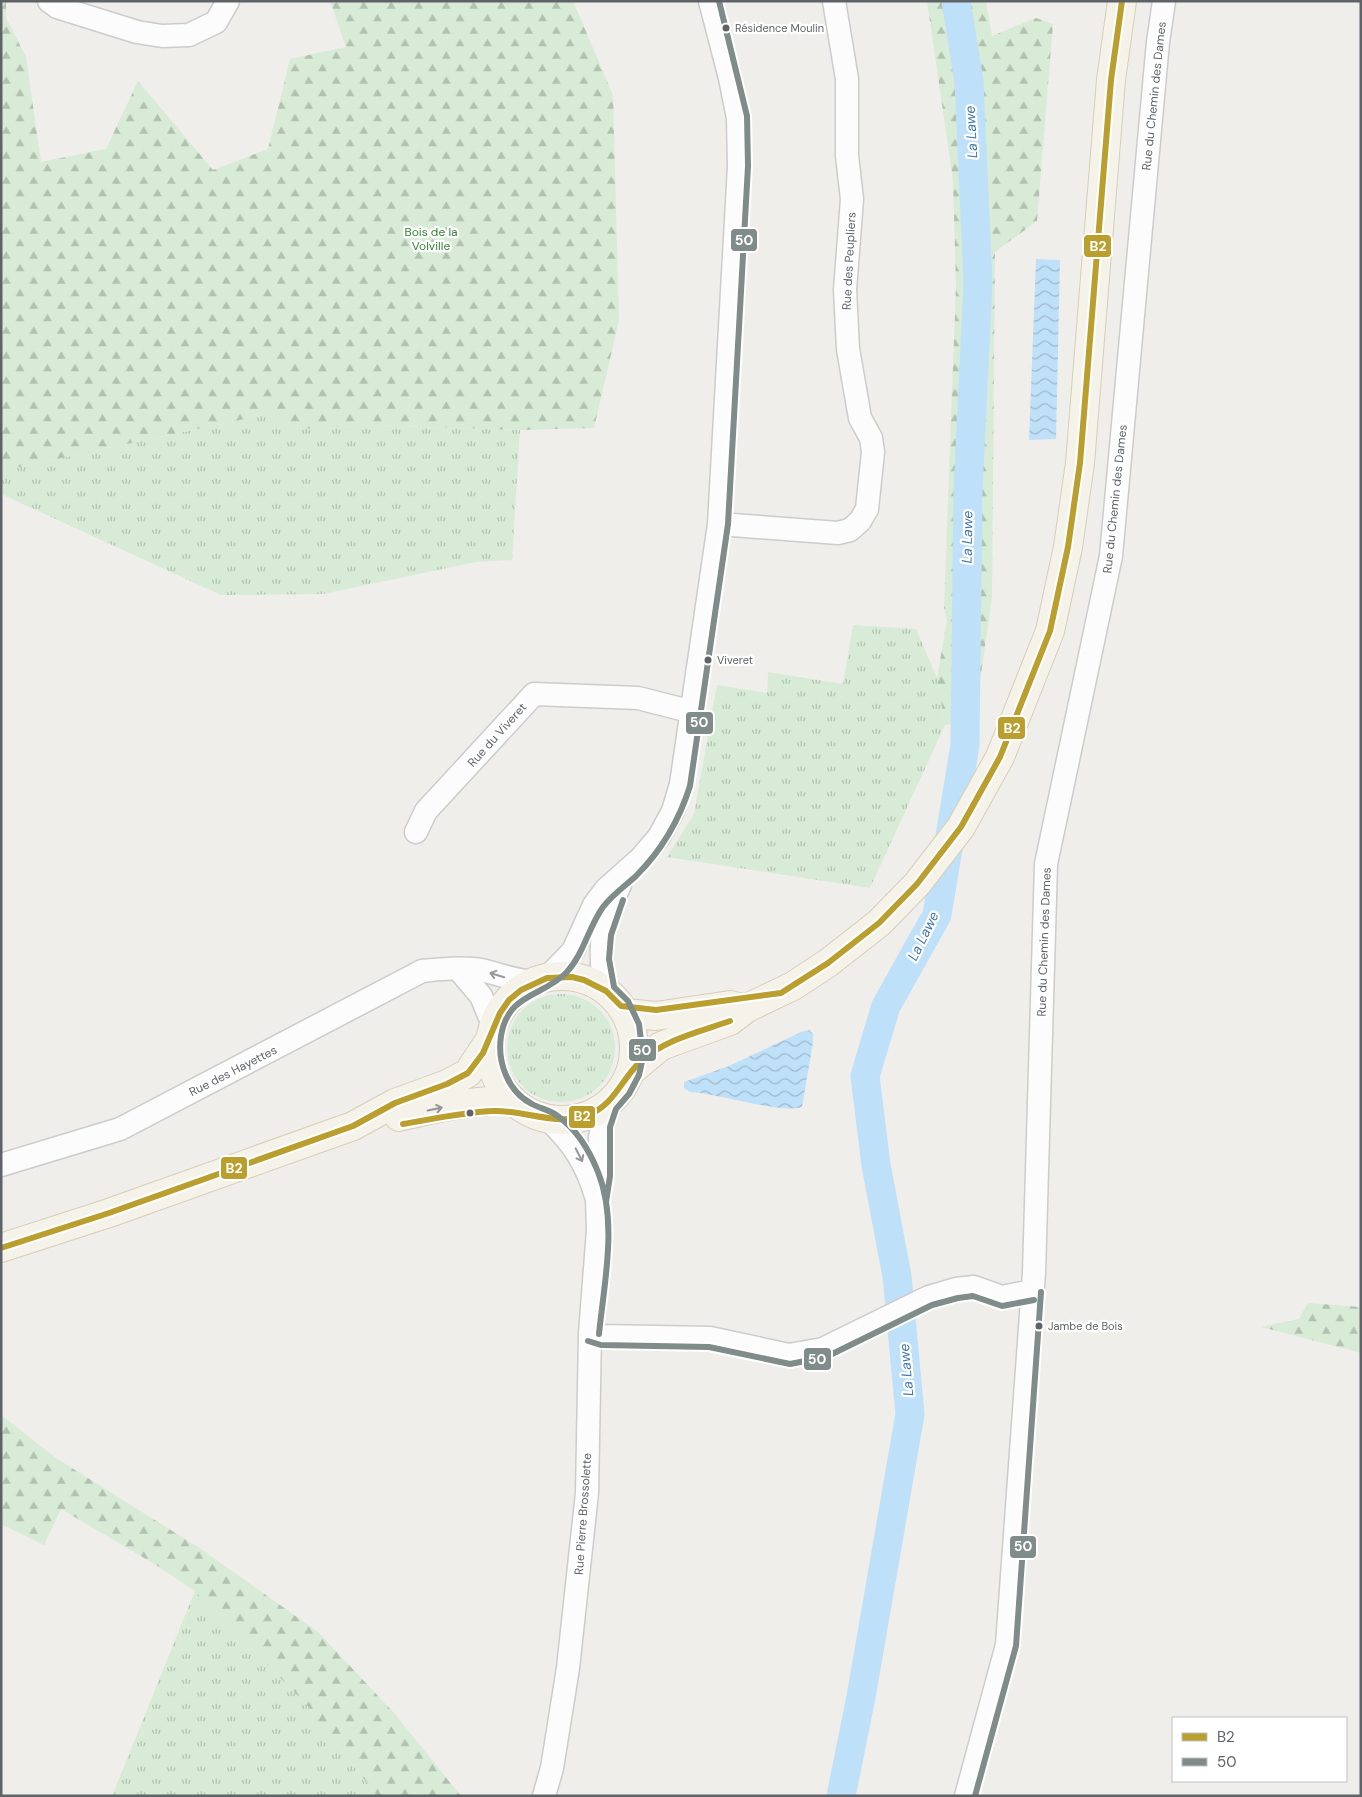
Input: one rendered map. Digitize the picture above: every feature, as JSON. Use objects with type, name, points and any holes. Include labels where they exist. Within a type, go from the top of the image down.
[{"type":"main road","points":[[631,1071],[661,1046],[730,1021],[747,1008],[781,993],[828,963],[879,923],[917,884],[961,826],[1000,757],[1050,631],[1068,547],[1080,463],[1111,80],[1122,1]]},
{"type":"main road","points":[[353,1126],[395,1103],[447,1084],[468,1073],[509,1000],[520,990],[541,980],[572,977],[596,984],[606,991],[626,1013],[634,1041],[631,1071],[622,1089],[608,1104],[586,1116],[561,1121],[548,1119],[530,1113],[514,1101],[502,1088],[494,1072],[491,1055],[492,1032]]},
{"type":"main road","points":[[626,1013],[656,1016],[730,1005],[747,1008]]},
{"type":"main road","points":[[1,1248],[109,1213],[353,1126],[442,1107],[500,1100],[514,1101]]},
{"type":"street","points":[[49,1],[57,7],[137,32],[162,36],[189,35],[216,22],[228,1]]},
{"type":"street","points":[[541,980],[573,951],[594,905],[606,889],[626,873],[659,837],[673,811],[681,784],[719,524],[739,157],[738,118],[730,78],[710,1]]},
{"type":"street","name":"Rue des Peupliers","points":[[719,524],[838,533],[850,530],[860,521],[867,509],[872,452],[871,438],[860,418],[848,349],[846,290],[852,199],[847,156],[847,79],[834,1]]},
{"type":"street","name":"Rue du Chemin des Dames","points":[[966,1796],[1007,1645],[1037,1200],[1046,864],[1111,556],[1158,42],[1164,1]]},
{"type":"street","name":"Rue du Viveret","points":[[416,832],[426,811],[534,694],[638,698],[693,712]]},
{"type":"street","points":[[606,991],[600,959],[602,933],[609,909],[626,873]]},
{"type":"street","name":"Rue des Hayettes","points":[[1,1165],[120,1129],[422,971],[444,968],[459,970],[480,969],[518,981],[541,980]]},
{"type":"street","points":[[459,970],[481,996],[492,1032]]},
{"type":"street","name":"Rue Pierre Brossolette","points":[[544,1796],[552,1768],[568,1668],[587,1493],[590,1333],[598,1230],[597,1199],[601,1175],[602,1126],[608,1104]]},
{"type":"street","name":"Rue Pierre Brossolette","points":[[548,1119],[575,1147],[590,1177],[597,1199]]},
{"type":"street","points":[[590,1333],[602,1336],[710,1338],[789,1355],[823,1349],[929,1298],[956,1288],[974,1287],[1002,1297],[1032,1291]]},
{"type":"green space","name":"Bois de la Volville","points":[[1,1],[6,1],[6,18],[26,57],[41,162],[106,149],[138,81],[213,170],[268,149],[290,59],[346,47],[330,1],[573,1],[613,95],[619,320],[594,428],[520,430],[370,425],[303,429],[272,413],[1,471]]},
{"type":"green space","points":[[927,1],[986,1],[992,36],[1036,18],[1053,24],[1037,221],[995,252],[992,597],[974,723],[945,725],[937,678],[947,620],[944,608],[956,285],[953,180]]},
{"type":"green space","points":[[272,413],[303,429],[370,425],[520,430],[512,560],[476,562],[323,594],[221,595],[1,494],[1,471]]},
{"type":"green space","points":[[853,625],[916,629],[937,678],[945,725],[870,888],[667,857],[694,814],[717,685],[767,693],[768,672],[843,684]]},
{"type":"green space","points":[[561,994],[582,998],[599,1010],[611,1027],[615,1048],[611,1069],[599,1086],[582,1098],[561,1102],[540,1098],[523,1086],[511,1069],[507,1048],[511,1027],[523,1010],[540,998]]},
{"type":"green space","points":[[1308,1303],[1361,1307],[1361,1353],[1261,1327],[1299,1319]]},
{"type":"green space","points":[[1,1415],[56,1458],[201,1549],[318,1632],[394,1713],[461,1796],[377,1796],[306,1704],[195,1591],[156,1565],[61,1509],[44,1545],[1,1524]]},
{"type":"green space","points":[[195,1591],[306,1704],[377,1796],[112,1796]]},
{"type":"water","points":[[1036,259],[1060,260],[1056,439],[1029,440]]},
{"type":"water","points":[[809,1030],[813,1034],[813,1042],[802,1107],[779,1108],[764,1106],[690,1092],[684,1088],[684,1082],[729,1066]]},
{"type":"waterway","name":"La Lawe","points":[[841,1796],[861,1697],[910,1414],[897,1276],[876,1165],[865,1076],[886,1006],[937,915],[965,745],[968,491],[978,282],[969,82],[956,1]]},
{"type":"transit line","name":"50","points":[[599,1334],[608,1253],[608,1232],[604,1191],[598,1172],[587,1149],[566,1122],[549,1111],[535,1106],[516,1092],[506,1075],[500,1046],[505,1022],[511,1011],[518,1003],[557,981],[566,973],[577,958],[603,907],[654,856],[675,823],[690,786],[728,524],[748,166],[747,116],[719,1]]},
{"type":"transit line","name":"B2","points":[[1,1248],[109,1213],[353,1126],[395,1103],[447,1084],[468,1073],[483,1053],[500,1013],[509,1000],[521,990],[547,978],[572,977],[584,980],[606,991],[621,1006],[656,1010],[781,993],[828,963],[879,923],[917,884],[961,827],[1000,757],[1050,631],[1068,547],[1080,463],[1111,80],[1122,1]]},
{"type":"transit line","name":"50","points":[[606,1202],[610,1176],[610,1127],[616,1109],[629,1094],[639,1075],[643,1057],[639,1024],[628,1001],[614,987],[609,959],[611,935],[623,900]]},
{"type":"transit line","name":"B2","points":[[403,1124],[459,1114],[494,1111],[553,1119],[577,1118],[588,1115],[597,1111],[611,1099],[633,1069],[660,1047],[730,1021]]},
{"type":"transit line","name":"50","points":[[975,1796],[1016,1646],[1041,1292]]},
{"type":"transit line","name":"50","points":[[588,1341],[601,1345],[709,1347],[790,1364],[826,1357],[932,1305],[958,1298],[973,1296],[1002,1306],[1034,1300]]},
{"type":"place","name":"Résidence Moulin","points":[[726,28]]},
{"type":"place","name":"Viveret","points":[[708,660]]},
{"type":"place","name":"Jambe de Bois","points":[[1039,1326]]}]
